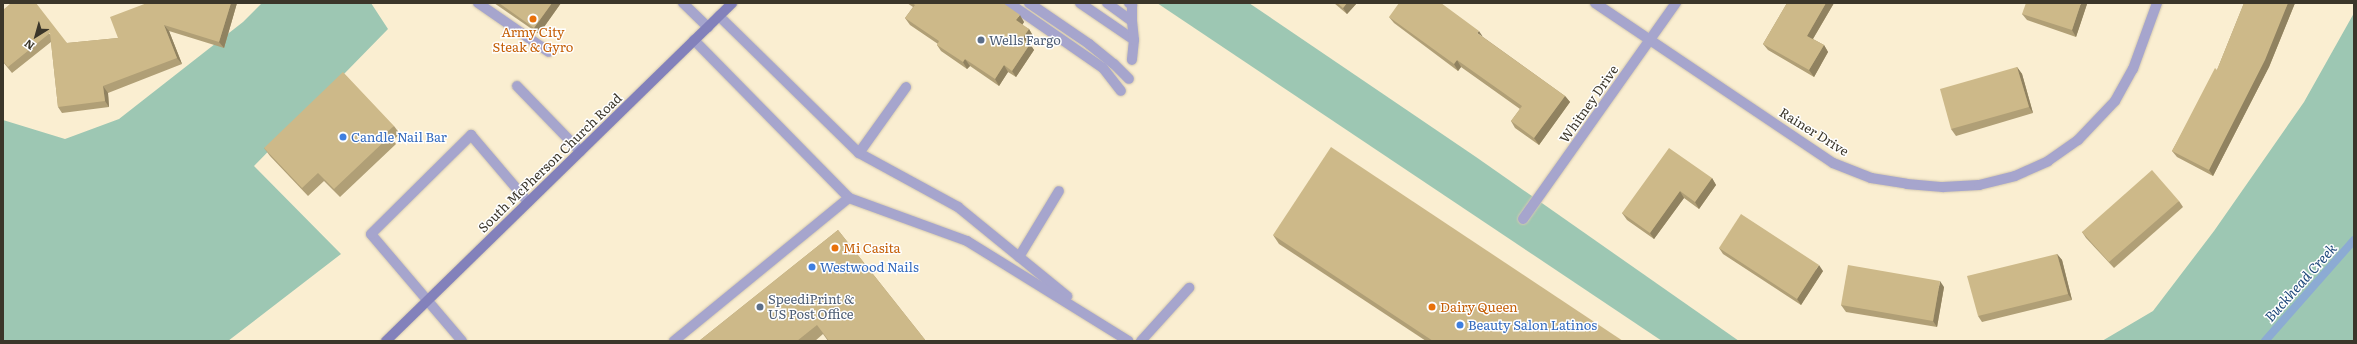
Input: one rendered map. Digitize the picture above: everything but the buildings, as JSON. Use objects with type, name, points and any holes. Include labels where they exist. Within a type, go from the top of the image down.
[{"type":"main road","name":"South McPherson Church Road","points":[[386,341],[732,3]]},
{"type":"street","points":[[478,3],[549,52]]},
{"type":"street","points":[[683,3],[708,27]]},
{"type":"street","points":[[1009,3],[1103,68],[1121,91]]},
{"type":"street","points":[[1029,3],[1089,44],[1114,64],[1129,79]]},
{"type":"street","points":[[1080,3],[1134,40]]},
{"type":"street","points":[[1107,3],[1132,20]]},
{"type":"street","points":[[1129,3],[1132,5],[1134,40],[1132,60]]},
{"type":"street","name":"Rainer Drive","points":[[1595,3],[1649,41],[1833,162],[1871,178],[1907,184],[1943,187],[1979,184],[2015,176],[2048,161],[2078,140],[2104,115],[2115,101],[2133,69],[2157,3]]},
{"type":"street","name":"Whitney Drive","points":[[1523,219],[1676,3]]},
{"type":"street","points":[[719,16],[859,153],[958,207],[1098,321]]},
{"type":"street","points":[[694,40],[849,198],[967,241],[1128,341]]},
{"type":"street","points":[[517,86],[580,151]]},
{"type":"street","points":[[859,153],[906,87]]},
{"type":"street","points":[[462,341],[371,234],[471,135],[528,202]]},
{"type":"street","points":[[1019,257],[1059,191]]},
{"type":"street","points":[[674,341],[849,198]]},
{"type":"street","points":[[1142,341],[1189,288]]},
{"type":"green space","points":[[262,3],[371,3],[388,29],[254,166],[341,254],[228,341],[3,341],[3,120],[65,139],[119,119],[243,22]]},
{"type":"green space","points":[[1157,3],[1249,3],[1476,157],[1739,341],[1662,341]]},
{"type":"green space","points":[[2354,13],[2354,341],[2102,341],[2153,311],[2214,231],[2304,102]]},
{"type":"waterway","name":"Buckhead Creek","points":[[2265,341],[2354,240]]},
{"type":"place","name":"Army City Steak & Gyro","points":[[533,19]]},
{"type":"place","name":"Wells Fargo","points":[[981,40]]},
{"type":"place","name":"Candle Nail Bar","points":[[343,137]]},
{"type":"place","name":"Mi Casita","points":[[835,248]]},
{"type":"place","name":"Westwood Nails","points":[[812,267]]},
{"type":"place","name":"SpeediPrint & US Post Office","points":[[760,307]]},
{"type":"place","name":"Dairy Queen","points":[[1432,307]]},
{"type":"place","name":"Beauty Salon Latinos","points":[[1460,325]]}]
